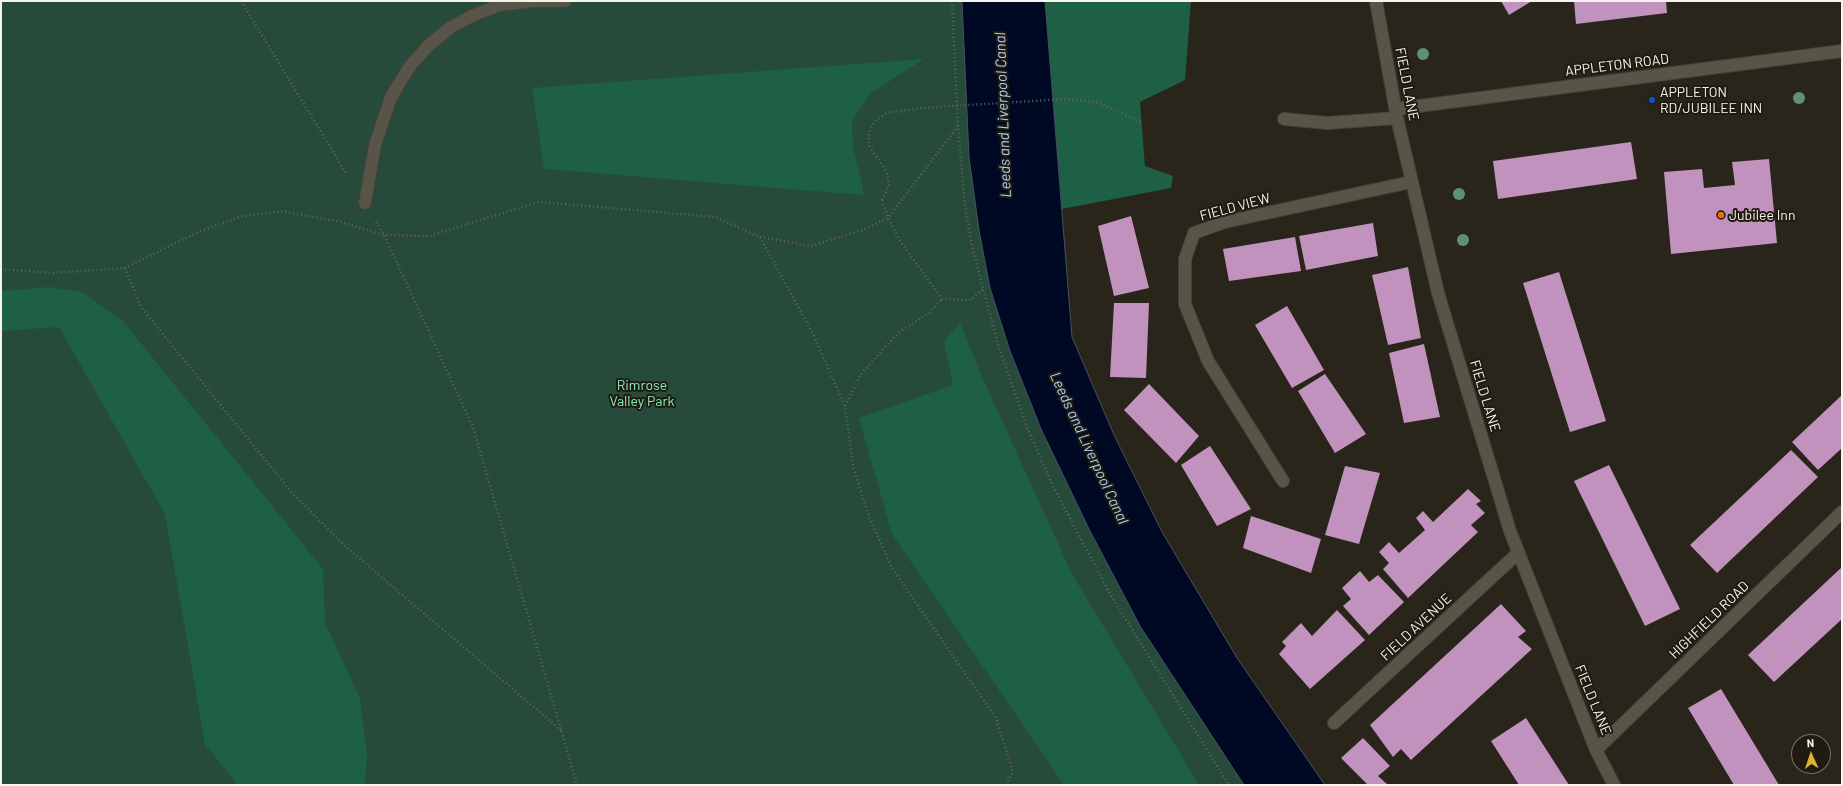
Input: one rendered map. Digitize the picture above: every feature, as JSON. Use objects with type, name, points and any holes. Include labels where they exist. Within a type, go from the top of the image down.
[{"type":"street","points":[[365,203],[375,145],[391,97],[410,66],[429,46],[451,27],[474,15],[500,5],[565,1]]},
{"type":"street","name":"FIELD LANE","points":[[1376,1],[1396,113],[1438,293],[1518,553],[1596,750],[1614,785]]},
{"type":"street","name":"APPLETON ROAD","points":[[1284,119],[1328,123],[1842,52]]},
{"type":"street","name":"FIELD VIEW","points":[[1283,481],[1208,361],[1185,304],[1185,259],[1194,233],[1226,222],[1411,182]]},
{"type":"street","name":"HIGHFIELD ROAD","points":[[1596,750],[1842,512]]},
{"type":"street","name":"FIELD AVENUE","points":[[1334,723],[1518,553]]},
{"type":"path","points":[[242,1],[384,235],[473,427],[577,785]]},
{"type":"path","points":[[952,1],[958,126],[965,205],[971,240],[998,345],[1028,430],[1052,486],[1110,594],[1228,785]]},
{"type":"path","points":[[942,299],[900,241],[888,218],[882,200],[889,184],[887,172],[869,146],[869,133],[875,121],[887,113],[923,108],[1063,99],[1097,102],[1141,122]]},
{"type":"path","points":[[1,269],[51,273],[125,268],[196,233],[239,217],[281,211],[341,222],[384,235],[429,236],[539,202],[715,217],[760,237],[811,246],[863,230],[888,218],[958,126]]},
{"type":"path","points":[[760,237],[813,334],[845,406],[853,466],[869,517],[892,568],[996,718],[1013,772],[1006,785]]},
{"type":"path","points":[[125,268],[141,307],[292,493],[344,545],[562,731]]},
{"type":"path","points":[[845,406],[861,374],[898,333],[929,313],[942,299],[971,300],[984,287]]},
{"type":"green space","name":"Rimrose Valley Park","points":[[1,1],[1005,1],[1027,301],[1283,785],[1,785]]},
{"type":"green space","points":[[1045,1],[1191,1],[1185,80],[1140,102],[1145,166],[1173,176],[1171,188],[1062,209]]},
{"type":"green space","points":[[924,59],[871,93],[852,120],[853,146],[864,195],[544,169],[532,88]]},
{"type":"green space","points":[[49,287],[82,292],[123,321],[323,569],[325,623],[360,698],[367,753],[365,785],[238,785],[205,744],[165,514],[59,327],[1,331],[1,291]]},
{"type":"green space","points":[[960,323],[982,377],[1072,574],[1199,785],[1064,785],[892,534],[859,418],[953,385],[944,342]]},
{"type":"water","name":"Leeds and Liverpool Canal","points":[[962,1],[1045,1],[1072,337],[1114,435],[1162,532],[1237,658],[1325,785],[1244,785],[1140,626],[1089,529],[1041,429],[1010,351],[990,288],[979,230],[969,157]]},
{"type":"building","points":[[1501,1],[1532,1],[1509,15]]},
{"type":"building","points":[[1574,1],[1666,1],[1667,13],[1576,24]]},
{"type":"building","points":[[1631,142],[1637,179],[1498,199],[1493,161]]},
{"type":"building","name":"Jubilee Inn","points":[[1769,159],[1777,243],[1671,254],[1664,172],[1702,169],[1704,188],[1735,185],[1732,162]]},
{"type":"building","points":[[1131,216],[1149,288],[1114,296],[1098,226]]},
{"type":"building","points":[[1373,223],[1378,256],[1306,270],[1299,236]]},
{"type":"building","points":[[1295,237],[1301,271],[1229,281],[1223,249]]},
{"type":"building","points":[[1408,267],[1421,338],[1388,345],[1372,275]]},
{"type":"building","points":[[1559,272],[1606,421],[1570,432],[1523,283]]},
{"type":"building","points":[[1114,303],[1149,303],[1146,378],[1110,377]]},
{"type":"building","points":[[1287,306],[1324,370],[1292,388],[1255,325]]},
{"type":"building","points":[[1424,344],[1440,417],[1404,423],[1389,353]]},
{"type":"building","points":[[1325,374],[1366,434],[1335,453],[1298,391]]},
{"type":"building","points":[[1149,384],[1199,436],[1176,463],[1124,410]]},
{"type":"building","points":[[1842,395],[1842,448],[1818,470],[1792,442]]},
{"type":"building","points":[[1210,446],[1251,509],[1217,526],[1181,465]]},
{"type":"building","points":[[1791,450],[1818,477],[1717,573],[1690,545]]},
{"type":"building","points":[[1609,465],[1680,609],[1645,626],[1574,481]]},
{"type":"building","points":[[1345,466],[1380,473],[1359,544],[1325,535]]},
{"type":"building","points":[[1468,489],[1481,501],[1476,504],[1485,513],[1471,525],[1478,532],[1408,598],[1383,569],[1389,563],[1379,552],[1389,542],[1399,553],[1425,530],[1416,518],[1423,511],[1433,522]]},
{"type":"building","points":[[1251,516],[1321,539],[1311,573],[1243,548]]},
{"type":"building","points":[[1842,567],[1842,619],[1774,682],[1748,655]]},
{"type":"building","points":[[1360,571],[1369,582],[1378,575],[1404,602],[1369,635],[1343,606],[1351,599],[1342,588]]},
{"type":"building","points":[[1501,604],[1526,631],[1518,637],[1532,649],[1411,760],[1401,749],[1393,757],[1370,725]]},
{"type":"building","points":[[1337,610],[1365,640],[1310,689],[1279,654],[1286,646],[1282,642],[1301,623],[1312,636]]},
{"type":"building","points":[[1721,689],[1779,785],[1734,785],[1688,708]]},
{"type":"building","points":[[1526,718],[1569,785],[1519,785],[1491,741]]},
{"type":"building","points":[[1363,738],[1390,766],[1378,776],[1388,785],[1368,785],[1341,758]]},
{"type":"place","name":"APPLETON RD/JUBILEE INN","points":[[1652,100]]},
{"type":"place","name":"Jubilee Inn","points":[[1721,215]]}]
